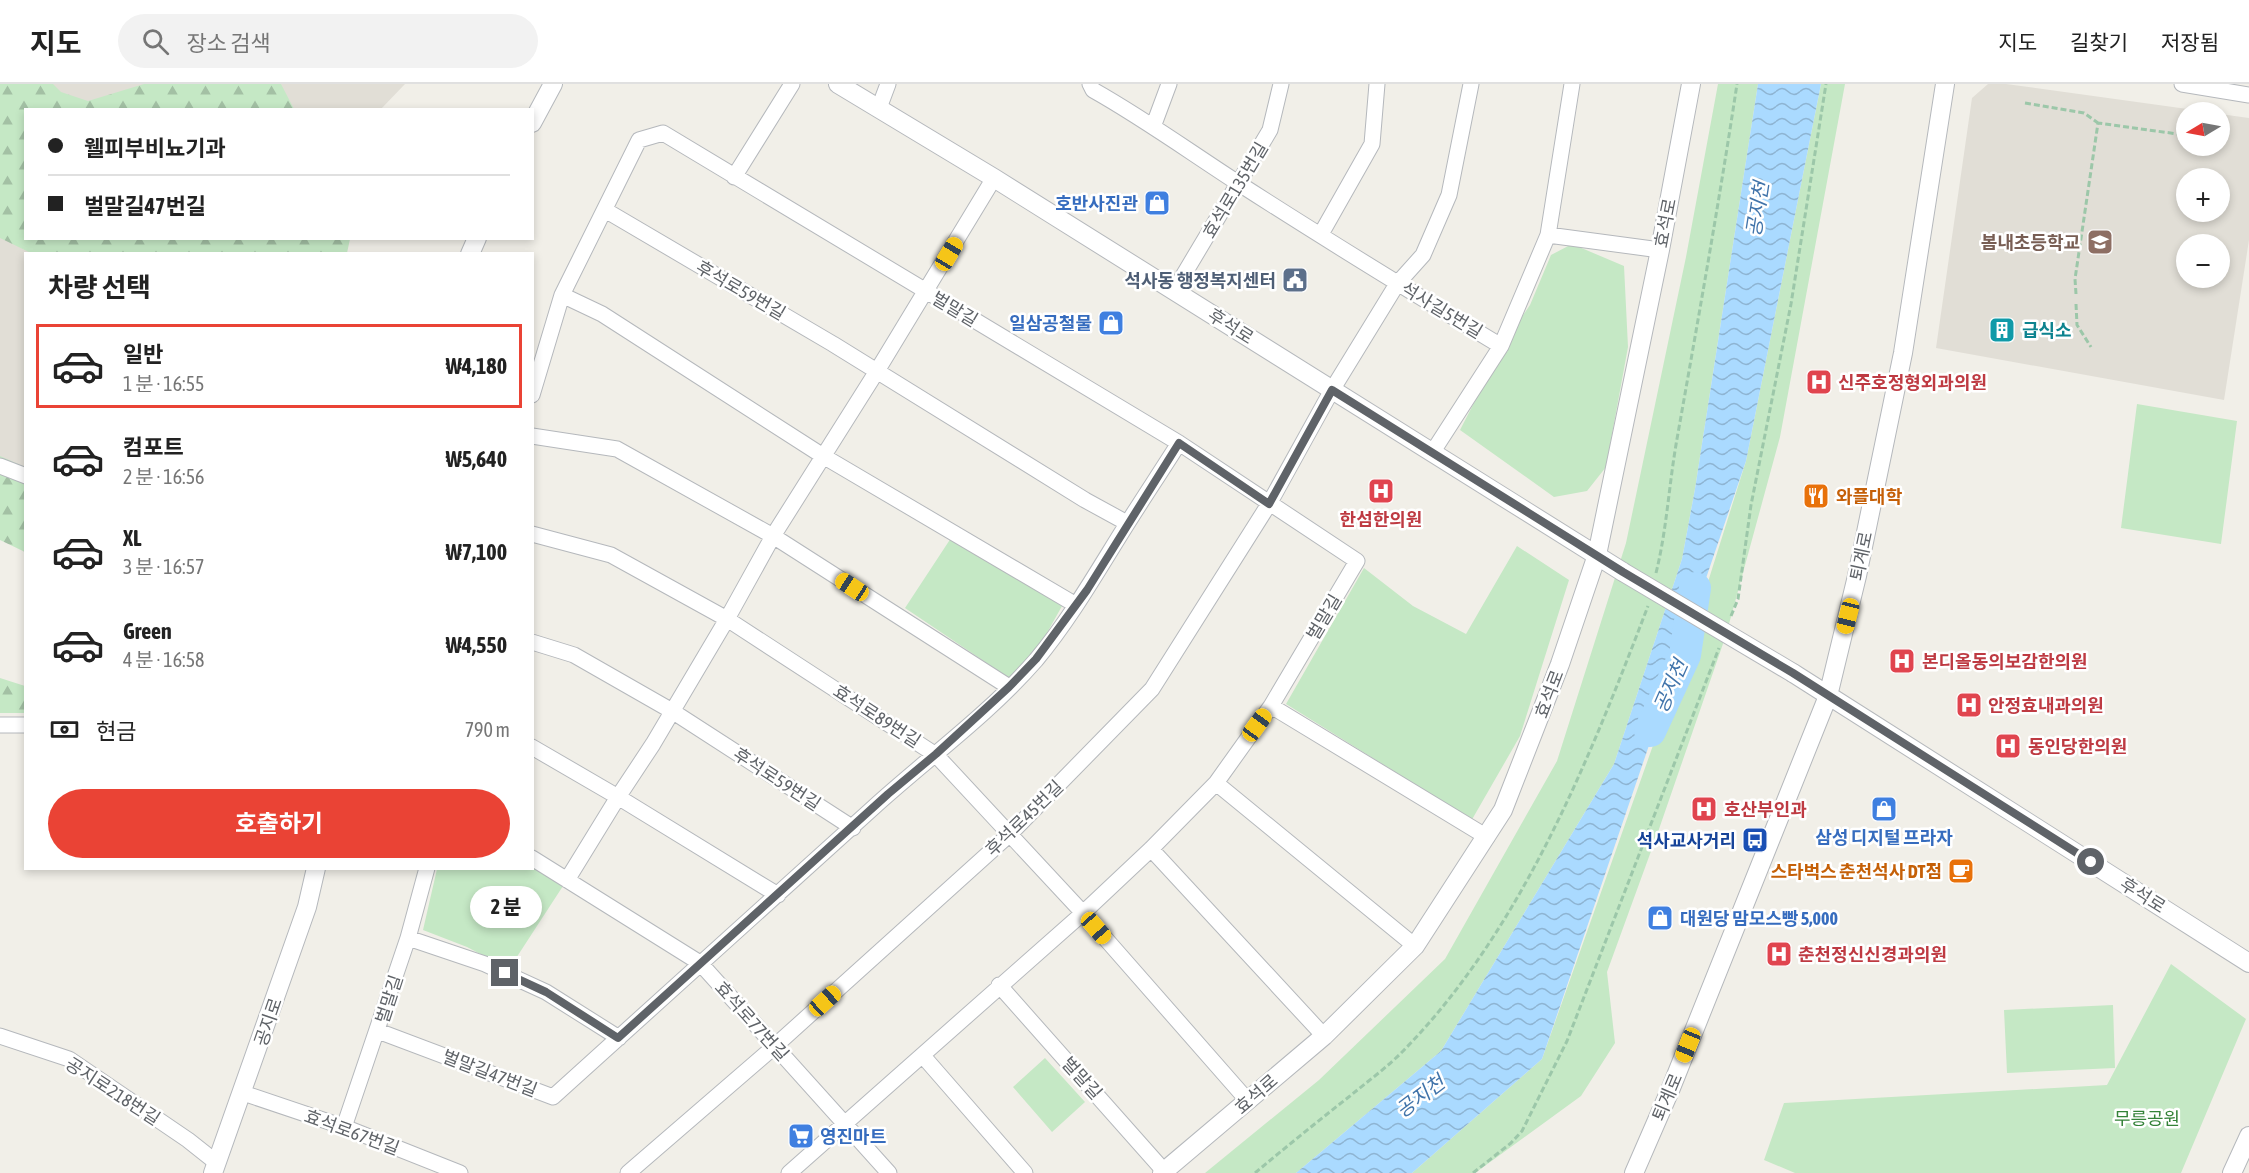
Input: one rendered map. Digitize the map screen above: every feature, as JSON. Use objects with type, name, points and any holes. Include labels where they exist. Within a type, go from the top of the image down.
[{"type":"street","points":[[534,119],[553,84]]},
{"type":"street","points":[[734,177],[792,84]]},
{"type":"street","name":"후석로","points":[[838,84],[994,178],[1623,572],[1793,673],[2249,963]]},
{"type":"street","points":[[879,108],[888,84]]},
{"type":"street","name":"석사길5번길","points":[[1090,84],[1092,90],[1239,184],[1397,284],[1502,346],[1548,235],[1572,84]]},
{"type":"street","points":[[1153,127],[1169,84]]},
{"type":"street","name":"효석로135번길","points":[[1174,291],[1270,130],[1281,84]]},
{"type":"street","points":[[1321,234],[1372,144],[1377,84]]},
{"type":"street","name":"후석로45번길","points":[[628,1173],[775,1046],[1010,834],[1152,689],[1269,504],[1332,390],[1397,284],[1423,255],[1449,195],[1471,84]]},
{"type":"street","name":"효석로","points":[[1163,1172],[1324,1036],[1414,946],[1503,810],[1560,664],[1597,555],[1660,250],[1691,84]]},
{"type":"street","name":"퇴계로","points":[[1634,1173],[1680,1066],[1828,696],[1857,576],[1903,353],[1945,84]]},
{"type":"street","points":[[2182,84],[2249,95]]},
{"type":"street","name":"벌말길","points":[[534,388],[562,295],[639,140],[663,133],[1179,443],[1357,561],[1271,706],[1216,783],[1083,913],[789,1173]]},
{"type":"street","points":[[567,880],[653,744],[773,536],[878,371],[994,178]]},
{"type":"street","name":"후석로59번길","points":[[605,210],[878,371],[1085,500],[1127,523]]},
{"type":"street","points":[[1548,235],[1660,250]]},
{"type":"street","points":[[562,295],[602,315],[823,456],[1076,605]]},
{"type":"street","points":[[1432,453],[1502,346]]},
{"type":"street","points":[[534,436],[617,449],[773,536],[1009,687]]},
{"type":"street","name":"벌말길47번길","points":[[378,1031],[553,1097],[936,754],[1036,659],[1076,605],[1179,443]]},
{"type":"street","points":[[0,466],[24,475]]},
{"type":"street","name":"효석로89번길","points":[[534,535],[611,555],[727,619],[936,754],[1083,913],[1248,1101]]},
{"type":"street","name":"후석로59번길","points":[[534,643],[574,655],[672,711],[853,828]]},
{"type":"street","points":[[1271,706],[1487,837]]},
{"type":"street","points":[[0,725],[24,725]]},
{"type":"street","points":[[534,748],[618,796],[778,895]]},
{"type":"street","points":[[1216,783],[1414,946]]},
{"type":"street","points":[[1151,849],[1324,1036]]},
{"type":"street","name":"효석로77번길","points":[[534,859],[700,963],[888,1173]]},
{"type":"street","name":"공지로","points":[[215,1168],[307,907],[316,870]]},
{"type":"street","name":"벌말길","points":[[344,1127],[408,938],[426,870]]},
{"type":"street","points":[[408,938],[485,964],[546,992],[618,1038]]},
{"type":"street","name":"벌말길","points":[[999,985],[1163,1172]]},
{"type":"street","name":"공지로218번길","points":[[0,1036],[69,1059],[188,1140],[215,1168]]},
{"type":"street","points":[[923,1056],[1025,1173]]},
{"type":"street","name":"효석로67번길","points":[[243,1093],[344,1127],[460,1173]]},
{"type":"street","points":[[2232,1173],[2249,1136]]},
{"type":"path","points":[[1730,621],[1738,599],[1751,505],[1791,304],[1826,84]]},
{"type":"path","points":[[2025,104],[2084,113],[2098,123],[2176,134]]},
{"type":"path","points":[[2076,294],[2075,279],[2098,123]]},
{"type":"path","points":[[2076,304],[2077,325],[2091,347]]},
{"type":"path","points":[[1473,1173],[1511,1143],[1522,1131],[1566,1041],[1721,642]]},
{"type":"shaded area","points":[[0,84],[405,84],[382,108],[24,108],[24,240],[275,252],[24,252],[24,523],[0,517]]},
{"type":"shaded area","name":"봄내초등학교","points":[[1988,84],[2006,84],[2176,107],[2176,156],[2230,156],[2230,115],[2249,118],[2249,240],[2224,400],[1936,348],[1972,98]]},
{"type":"green space","points":[[0,84],[53,84],[61,92],[88,101],[144,84],[281,84],[293,108],[24,108],[24,240],[350,240],[347,252],[29,252],[0,238]]},
{"type":"green space","points":[[1718,84],[1758,84],[1682,559],[1614,764],[1441,1051],[1296,1173],[1205,1173],[1319,1080],[1445,959],[1557,761],[1626,543],[1686,257]]},
{"type":"green space","points":[[1821,84],[1845,84],[1780,437],[1726,635],[1607,972],[1615,1043],[1581,1096],[1475,1173],[1412,1173],[1542,1059],[1685,655],[1746,461]]},
{"type":"green space","points":[[1572,244],[1624,266],[1628,347],[1606,467],[1587,491],[1554,497],[1460,430],[1508,337],[1530,305],[1551,255]]},
{"type":"green space","points":[[2137,404],[2237,421],[2221,544],[2121,528]]},
{"type":"green space","points":[[0,456],[24,467],[24,552],[0,540]]},
{"type":"green space","points":[[951,538],[1062,606],[1038,649],[1009,678],[905,608]]},
{"type":"green space","points":[[1517,546],[1569,580],[1520,736],[1470,823],[1400,775],[1286,704],[1364,568],[1413,606],[1466,634]]},
{"type":"green space","points":[[0,678],[24,686],[24,713],[0,713]]},
{"type":"green space","points":[[534,863],[563,886],[509,969],[467,947],[423,930],[437,870],[534,870]]},
{"type":"green space","name":"무릉공원","points":[[2171,964],[2246,1019],[2181,1173],[1795,1173],[1764,1160],[1784,1103],[2107,1085]]},
{"type":"green space","points":[[2113,1005],[2115,1068],[2007,1073],[2004,1010]]},
{"type":"green space","points":[[1045,1058],[1085,1102],[1052,1132],[1013,1087]]},
{"type":"water","points":[[1758,84],[1821,84],[1746,461],[1542,1059],[1412,1173],[1296,1173],[1441,1051],[1614,764],[1682,559]]},
{"type":"waterway","name":"공지천","points":[[1650,731],[1685,655],[1695,588]]},
{"type":"place","name":"호반사진관","points":[[1157,203]]},
{"type":"place","name":"봄내초등학교","points":[[2100,242]]},
{"type":"place","name":"석사동 행정복지센터","points":[[1295,280]]},
{"type":"place","name":"일삼공철물","points":[[1111,323]]},
{"type":"place","name":"급식소","points":[[2002,330]]},
{"type":"place","name":"신주호정형외과의원","points":[[1819,382]]},
{"type":"place","name":"한섬한의원","points":[[1381,491]]},
{"type":"place","name":"와플대학","points":[[1816,496]]},
{"type":"place","name":"본디올동의보감한의원","points":[[1902,661]]},
{"type":"place","name":"안정효내과의원","points":[[1969,705]]},
{"type":"place","name":"동인당한의원","points":[[2008,746]]},
{"type":"place","name":"호산부인과","points":[[1704,809]]},
{"type":"place","name":"삼성 디지털 프라자","points":[[1884,809]]},
{"type":"place","name":"석사교사거리","points":[[1755,840]]},
{"type":"place","name":"스타벅스 춘천석사 DT점","points":[[1961,871]]},
{"type":"place","name":"대원당 맘모스빵 5,000","points":[[1660,918]]},
{"type":"place","name":"춘천정신신경과의원","points":[[1779,954]]},
{"type":"place","name":"영진마트","points":[[801,1136]]},
{"type":"route","points":[[505,973],[546,992],[618,1038],[917,768],[936,754],[1036,659],[1087,590],[1179,443],[1269,504],[1332,390],[1623,572],[1793,673],[2091,862]]}]
